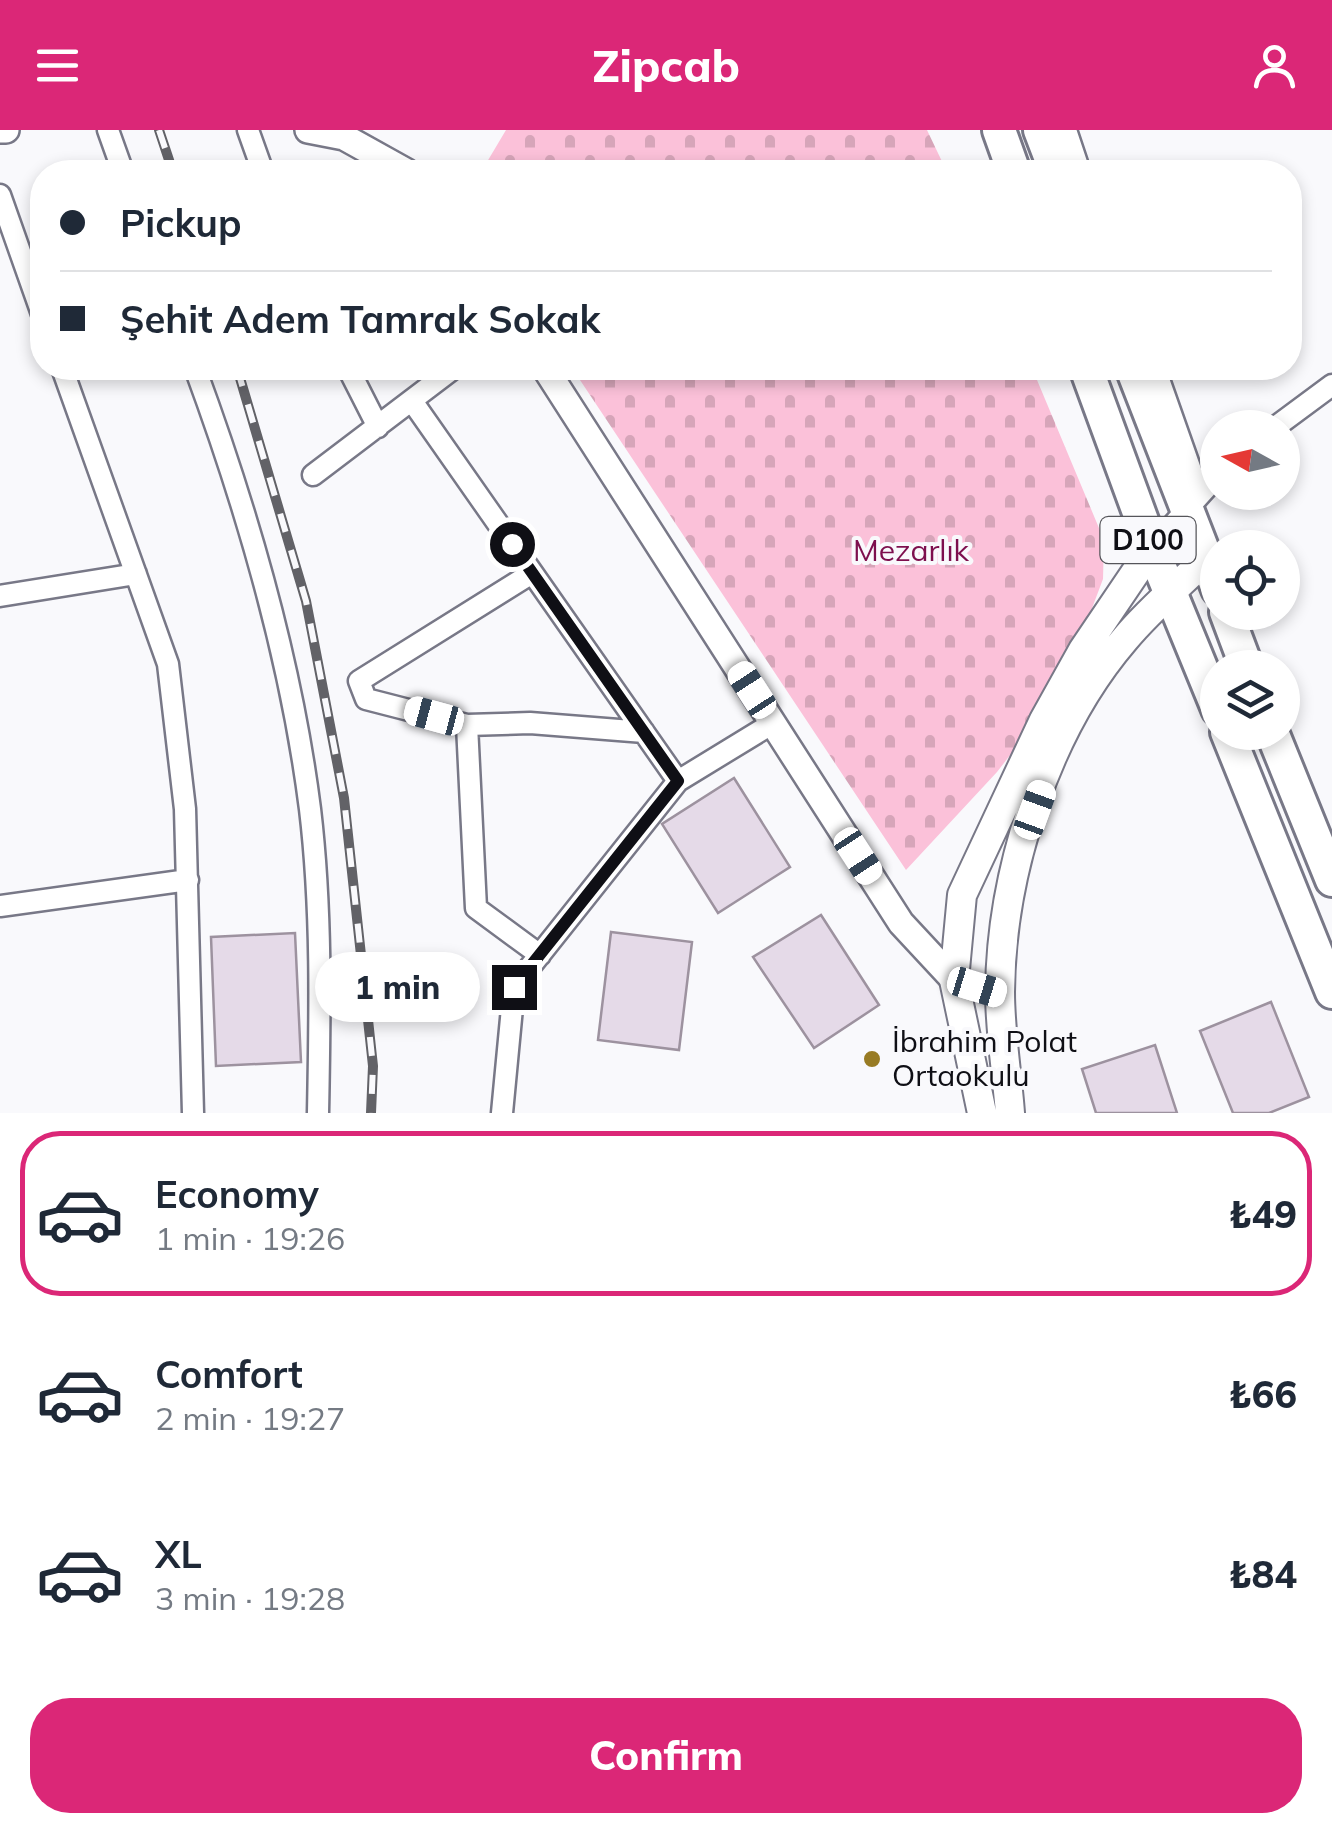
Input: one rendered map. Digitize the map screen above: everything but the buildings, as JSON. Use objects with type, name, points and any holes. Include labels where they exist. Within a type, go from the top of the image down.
[{"type":"highway","points":[[999,130],[1010,160]]},
{"type":"highway","points":[[1040,130],[1051,160]]},
{"type":"highway","name":"D100","points":[[1090,380],[1200,666]]},
{"type":"highway","name":"D100","points":[[1137,380],[1192,499],[1200,530]]},
{"type":"highway","points":[[1234,750],[1332,992]]},
{"type":"highway","points":[[1279,750],[1332,880]]},
{"type":"main road","points":[[982,1113],[954,980],[962,895],[1020,767],[1083,650],[1152,548]]},
{"type":"main road","points":[[1010,1113],[1000,994],[1004,918],[1027,832],[1065,734],[1124,639],[1170,594],[1200,580]]},
{"type":"street","points":[[108,130],[119,160]]},
{"type":"street","points":[[248,130],[259,160]]},
{"type":"street","points":[[308,130],[344,137],[385,160]]},
{"type":"street","points":[[1066,130],[1076,160]]},
{"type":"street","points":[[0,195],[30,280]]},
{"type":"street","points":[[66,380],[168,664],[185,809],[193,1113]]},
{"type":"street","points":[[199,380],[252,538],[303,759],[318,913],[318,1113]]},
{"type":"street","points":[[354,380],[378,426]]},
{"type":"street","points":[[313,476],[439,380]]},
{"type":"street","points":[[553,380],[902,924],[954,980],[1000,994]]},
{"type":"street","points":[[1159,380],[1192,499]]},
{"type":"street","points":[[1299,410],[1332,386]]},
{"type":"street","points":[[412,401],[678,781]]},
{"type":"street","points":[[1152,548],[1200,492]]},
{"type":"street","points":[[532,573],[360,681],[366,699],[467,725],[530,724],[644,732]]},
{"type":"street","points":[[0,596],[136,574]]},
{"type":"street","points":[[502,1113],[514,987],[678,781],[773,723]]},
{"type":"street","points":[[467,725],[476,908],[540,955]]},
{"type":"street","points":[[0,906],[188,880]]},
{"type":"green space","points":[[506,130],[927,130],[941,160],[488,160]]},
{"type":"green space","name":"Mezarlık","points":[[580,380],[1037,380],[1104,540],[1103,579],[1062,688],[997,772],[906,870]]},
{"type":"railway","points":[[159,130],[169,160]]},
{"type":"railway","points":[[241,380],[306,601],[344,798],[373,1066],[371,1113]]},
{"type":"place","name":"İbrahim Polat Ortaokulu","points":[[872,1059]]},
{"type":"route","points":[[512,544],[678,781],[514,987]]}]
